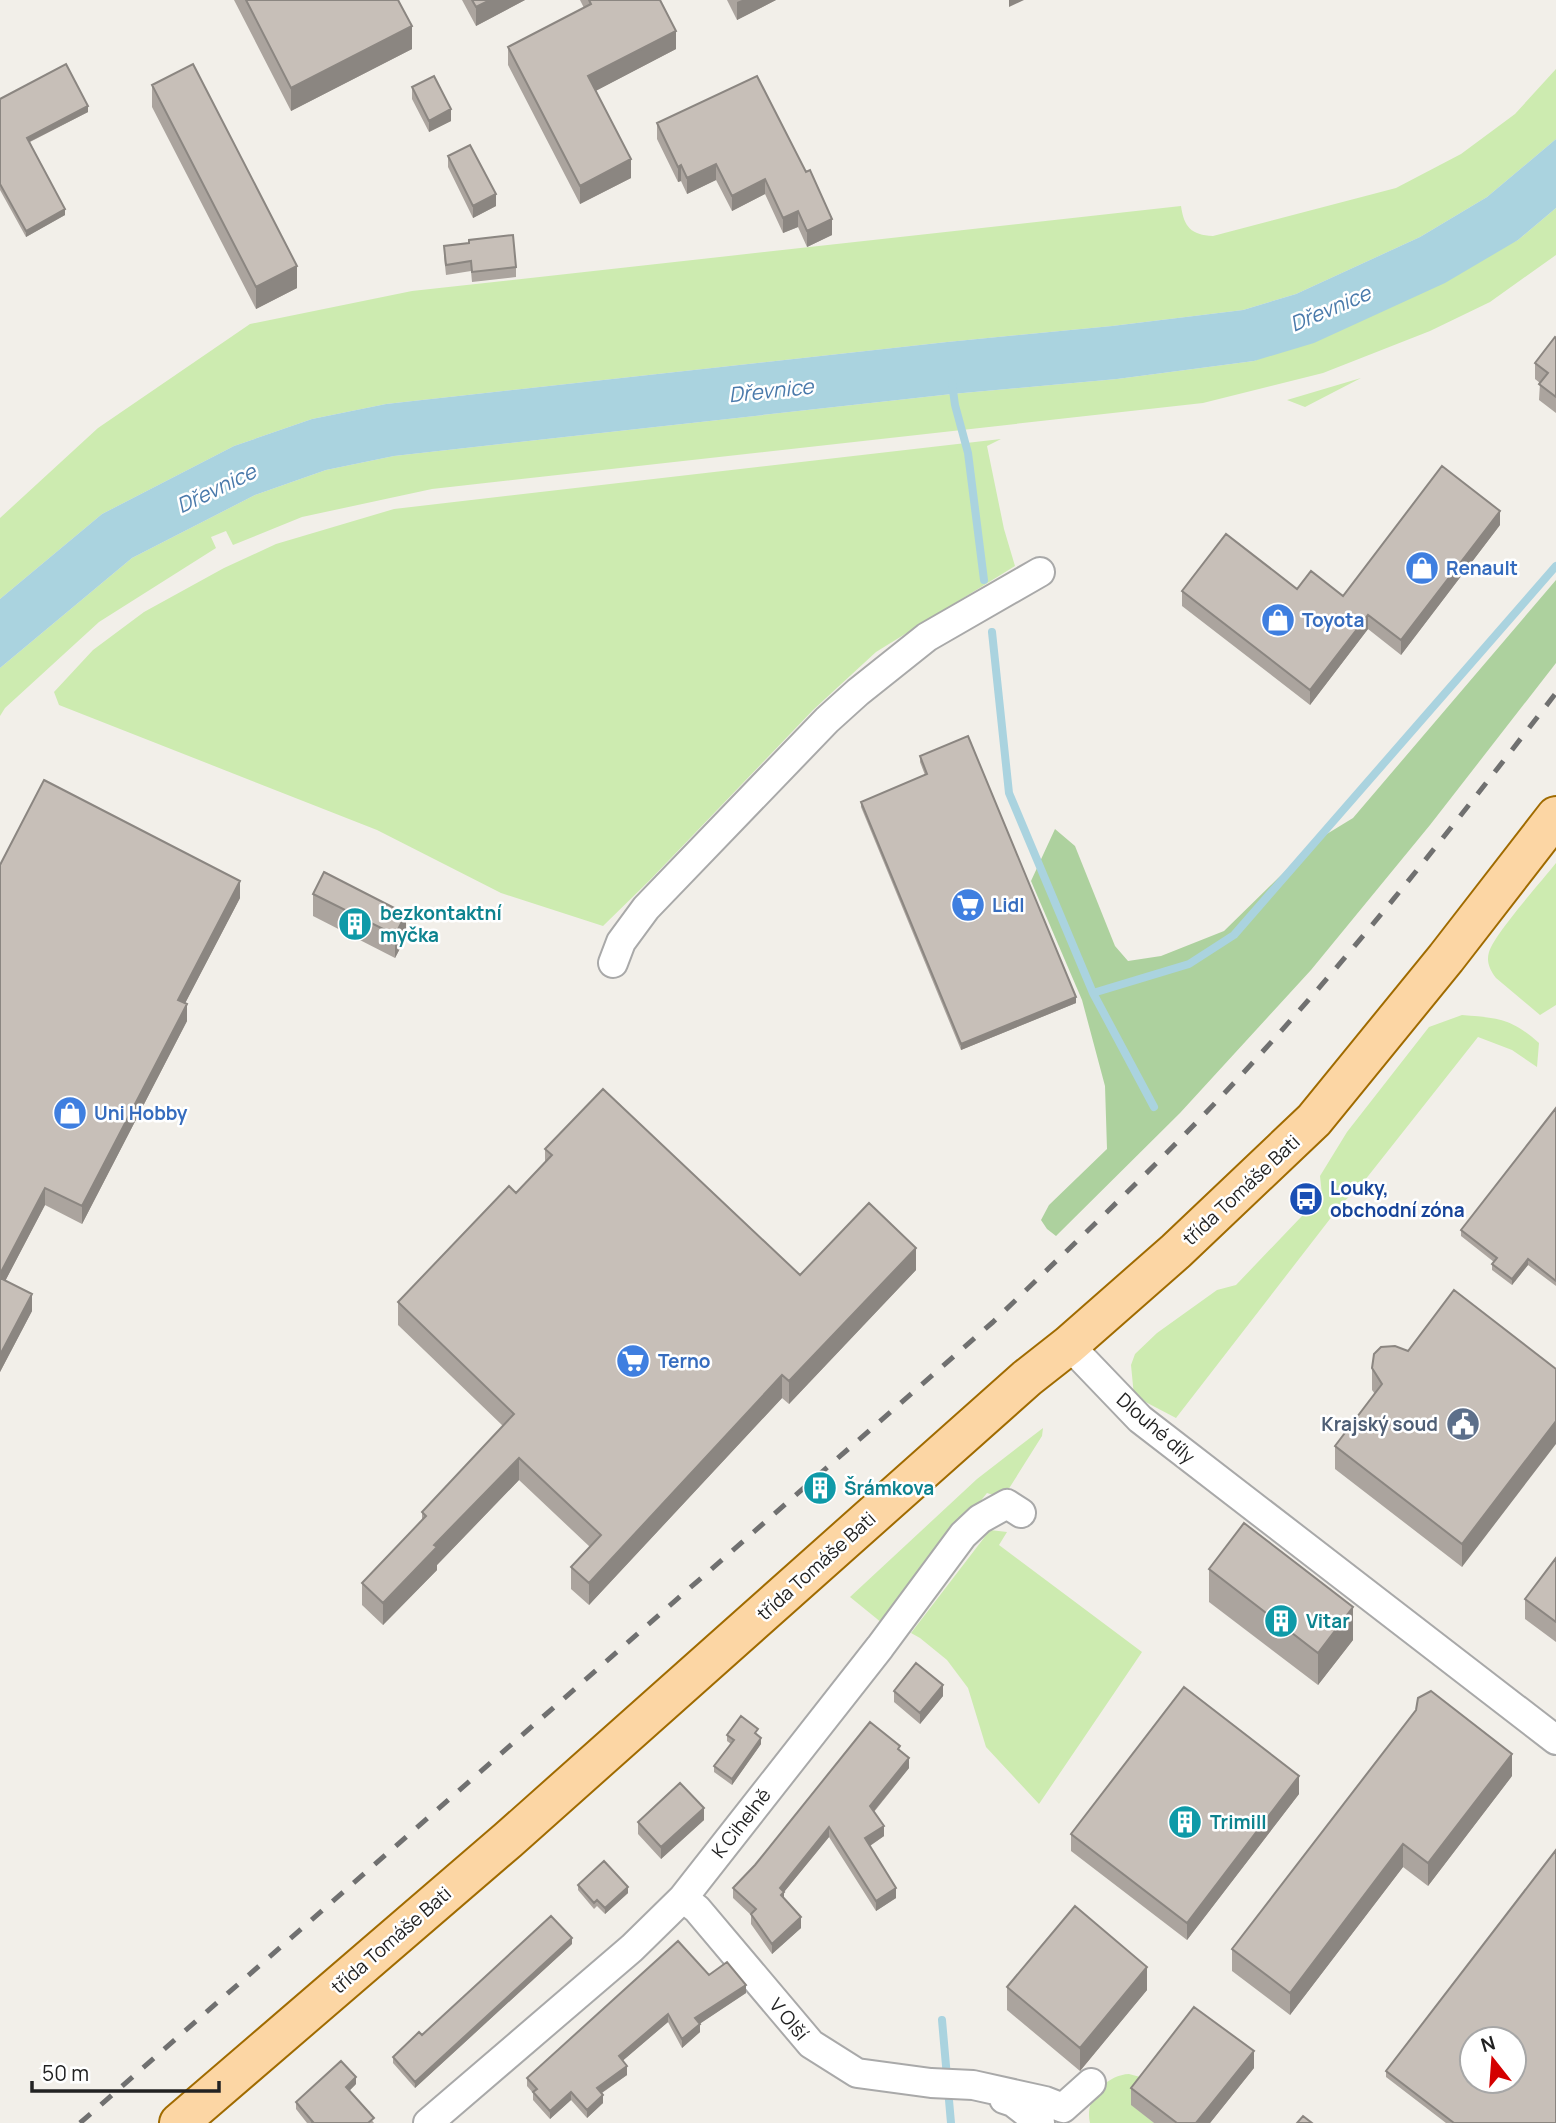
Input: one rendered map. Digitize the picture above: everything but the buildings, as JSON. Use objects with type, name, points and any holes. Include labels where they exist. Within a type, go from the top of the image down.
[{"type":"main road","name":"třída Tomáše Bati","points":[[178,2123],[508,1840],[1027,1378],[1069,1345],[1176,1251],[1314,1120],[1438,968],[1556,816]]},
{"type":"street","points":[[613,963],[625,936],[646,908],[827,720],[893,663],[928,638],[1040,572]]},
{"type":"street","name":"Dlouhé díly","points":[[1069,1345],[1140,1419],[1556,1740]]},
{"type":"street","name":"K Cihelně","points":[[428,2123],[632,1948],[683,1898],[880,1647],[963,1535],[980,1519],[1007,1504],[1021,1513]]},
{"type":"street","name":"V Olší","points":[[683,1898],[697,1909],[810,2044],[857,2073],[931,2083],[973,2085],[1045,2101],[1063,2108],[1091,2083]]},
{"type":"street","name":"V Olší","points":[[973,2085],[1013,2102],[1040,2123]]},
{"type":"green space","points":[[1556,69],[1556,139],[1487,197],[1420,237],[1296,294],[1243,310],[386,404],[312,419],[234,446],[102,514],[0,599],[0,518],[98,428],[250,324],[412,291],[1181,206],[1190,229],[1199,234],[1213,236],[1396,188],[1461,154],[1515,114]]},
{"type":"green space","points":[[1556,208],[1556,255],[1490,302],[1430,331],[1323,373],[1203,403],[432,489],[302,517],[233,545],[226,531],[211,537],[216,548],[99,622],[5,708],[0,716],[0,668],[132,558],[255,495],[326,470],[394,456],[952,394],[1117,379],[1254,361],[1518,240]]},
{"type":"green space","points":[[1361,378],[1305,407],[1287,400]]},
{"type":"green space","points":[[1001,439],[987,446],[1004,529],[1015,566],[876,652],[813,710],[603,926],[501,893],[377,830],[59,705],[54,692],[93,650],[144,612],[224,568],[276,544],[394,509]]},
{"type":"green space","points":[[1556,580],[1556,663],[1430,825],[1311,970],[1180,1113],[1056,1236],[1041,1220],[1049,1205],[1107,1149],[1105,1086],[1082,1000],[1031,881],[1055,829],[1075,846],[1115,946],[1128,961],[1161,956],[1224,931],[1317,840],[1353,818]]},
{"type":"green space","points":[[1556,863],[1556,1005],[1540,1015],[1496,978],[1489,966],[1488,956],[1500,933]]},
{"type":"green space","points":[[1462,1015],[1504,1021],[1520,1028],[1539,1043],[1537,1067],[1512,1050],[1478,1037],[1365,1180],[1340,1206],[1176,1418],[1134,1396],[1131,1365],[1135,1354],[1157,1333],[1217,1290],[1236,1285],[1322,1195],[1320,1176],[1347,1132],[1429,1027]]},
{"type":"green space","points":[[1043,1428],[1042,1436],[1003,1498],[987,1493],[882,1623],[850,1597],[977,1479]]},
{"type":"green space","points":[[990,1530],[1007,1532],[999,1545],[1142,1652],[1039,1804],[986,1747],[968,1688],[947,1660],[911,1633]]},
{"type":"green space","points":[[1129,2074],[1144,2078],[1132,2105],[1154,2123],[1090,2123],[1090,2105],[1099,2090],[1112,2079]]},
{"type":"water","name":"Dřevnice","points":[[1556,139],[1556,208],[1518,240],[1445,283],[1314,343],[1254,361],[1117,379],[952,394],[394,456],[326,470],[255,495],[132,558],[0,668],[0,599],[102,514],[234,446],[312,419],[386,404],[1243,310],[1296,294],[1420,237],[1487,197]]},
{"type":"waterway","points":[[952,383],[968,453],[984,580]]},
{"type":"waterway","points":[[1093,993],[1189,964],[1234,935],[1556,566]]},
{"type":"waterway","points":[[992,632],[1009,793],[1093,993],[1154,1107]]},
{"type":"waterway","points":[[942,2020],[951,2123]]},
{"type":"railway","points":[[80,2123],[993,1322],[1097,1222],[1199,1120],[1303,1006],[1414,874],[1556,693]]},
{"type":"place","name":"Renault","points":[[1422,568]]},
{"type":"place","name":"Toyota","points":[[1278,620]]},
{"type":"place","name":"Lidl","points":[[968,905]]},
{"type":"place","name":"bezkontaktní myčka","points":[[355,924]]},
{"type":"place","name":"Uni Hobby","points":[[70,1113]]},
{"type":"place","name":"Louky, obchodní zóna","points":[[1306,1199]]},
{"type":"place","name":"Terno","points":[[633,1361]]},
{"type":"place","name":"Krajský soud","points":[[1463,1424]]},
{"type":"place","name":"Šrámkova","points":[[820,1488]]},
{"type":"place","name":"Vitar","points":[[1281,1621]]},
{"type":"place","name":"Trimill","points":[[1185,1822]]}]
